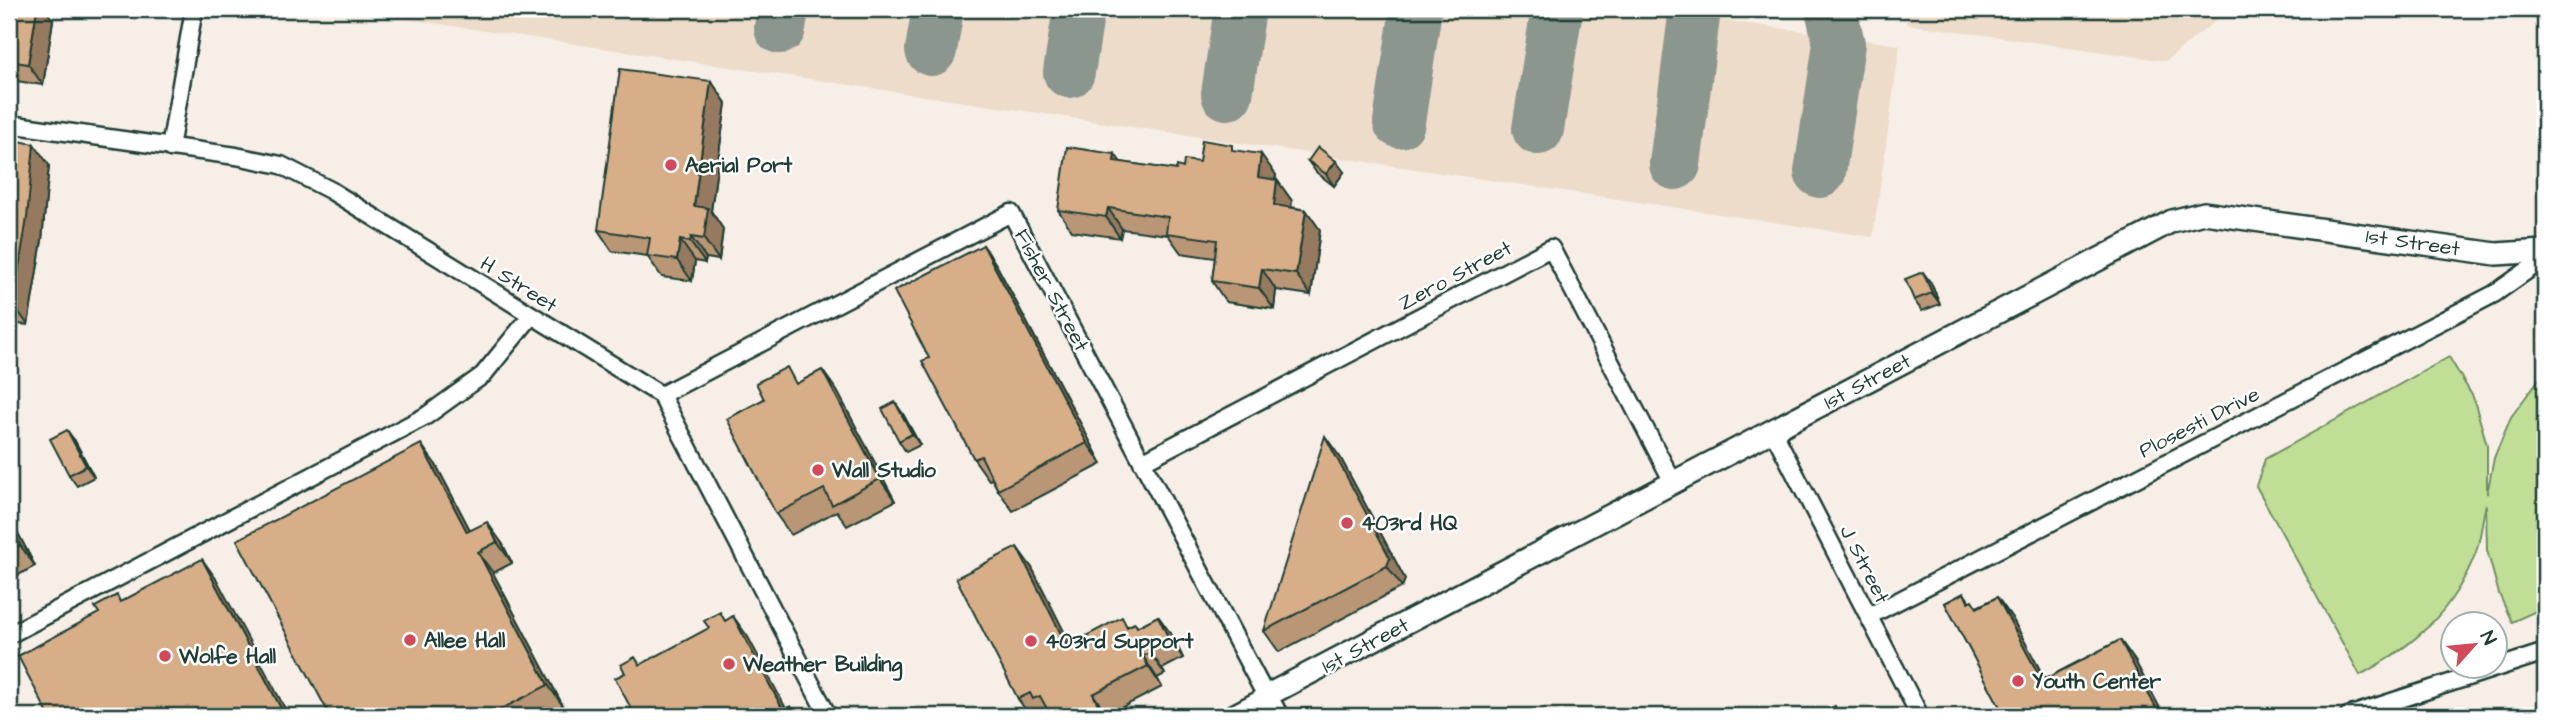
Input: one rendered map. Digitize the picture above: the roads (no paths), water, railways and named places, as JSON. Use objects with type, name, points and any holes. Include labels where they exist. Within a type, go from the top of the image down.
[{"type":"street","points":[[170,148],[194,9]]},
{"type":"street","name":"H Street","points":[[9,124],[281,165],[330,190],[661,395]]},
{"type":"street","name":"Fisher Street","points":[[661,395],[1011,213],[1277,716]]},
{"type":"street","name":"1st Street","points":[[1228,716],[2172,221],[2204,213],[2496,254],[2545,251]]},
{"type":"street","name":"Zero Street","points":[[1142,462],[1551,248],[1674,484]]},
{"type":"street","name":"Plosesti Drive","points":[[1869,616],[2494,294],[2545,258]]},
{"type":"street","points":[[9,635],[426,416],[483,375],[531,316]]},
{"type":"street","points":[[661,395],[828,716]]},
{"type":"street","name":"J Street","points":[[1773,431],[1920,716]]},
{"type":"street","points":[[2348,716],[2545,652]]},
{"type":"place","name":"Aerial Port","points":[[671,165]]},
{"type":"place","name":"Wall Studio","points":[[818,470]]},
{"type":"place","name":"403rd HQ","points":[[1347,523]]},
{"type":"place","name":"Allee Hall","points":[[410,640]]},
{"type":"place","name":"403rd Support","points":[[1031,641]]},
{"type":"place","name":"Wolfe Hall","points":[[165,656]]},
{"type":"place","name":"Weather Building","points":[[729,664]]},
{"type":"place","name":"Youth Center","points":[[2018,681]]}]
